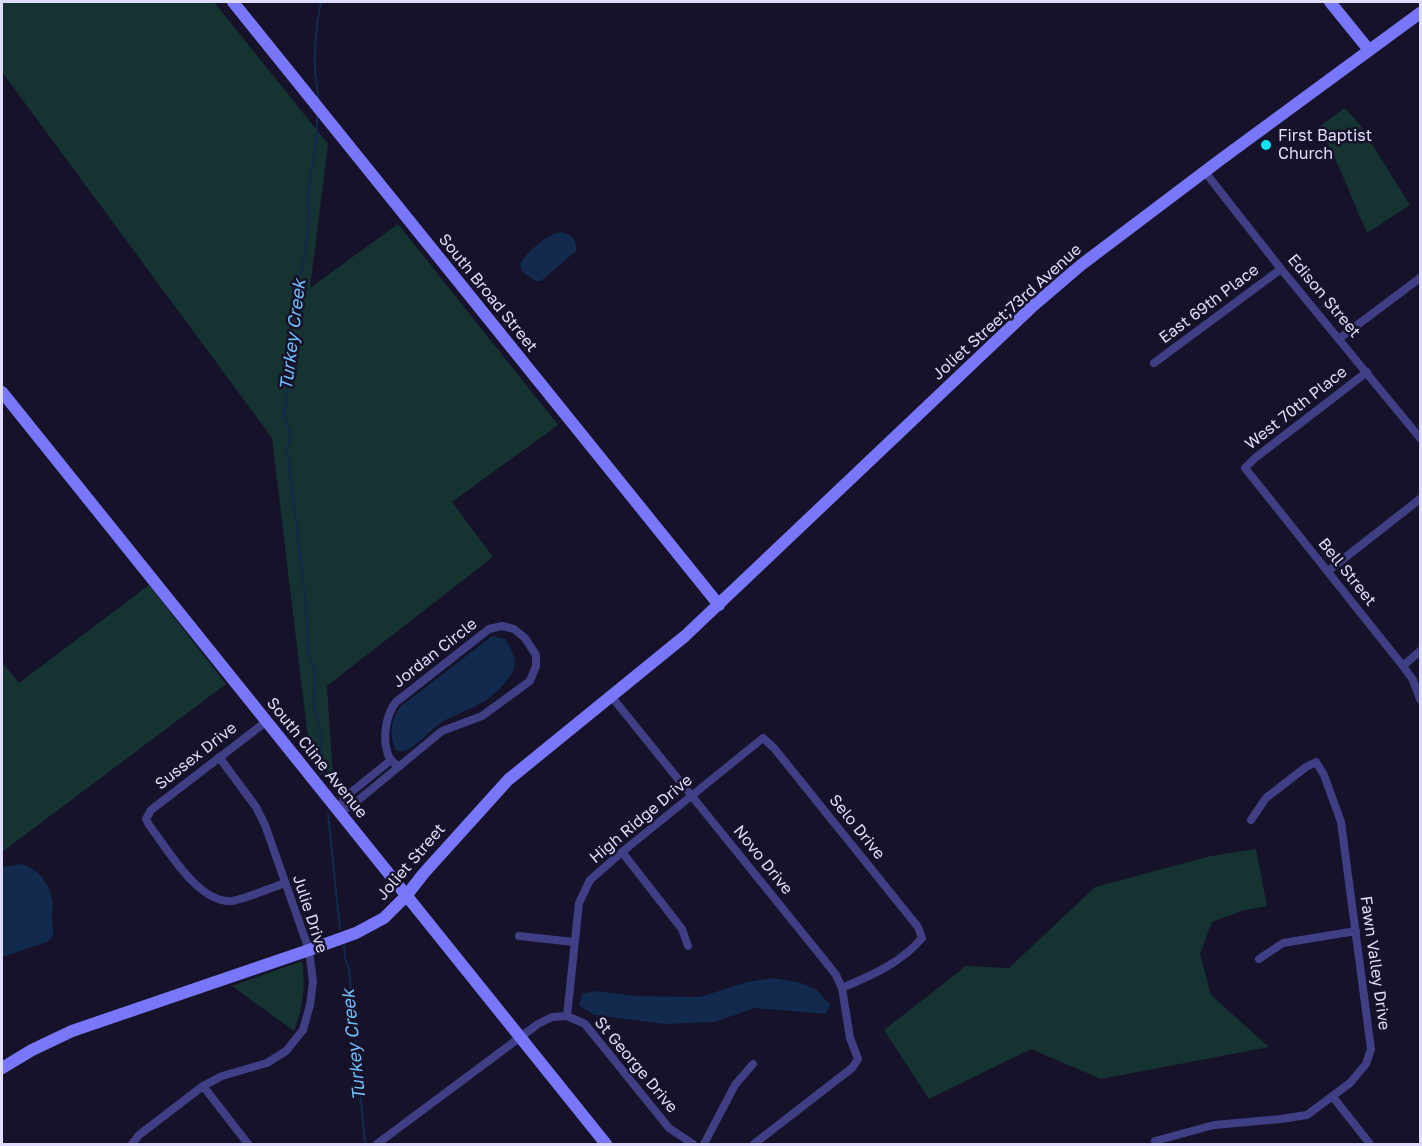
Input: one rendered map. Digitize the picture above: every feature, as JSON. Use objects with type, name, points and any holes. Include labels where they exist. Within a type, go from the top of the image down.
[{"type":"street","name":"South Broad Street","points":[[233,2],[719,605]]},
{"type":"street","points":[[1330,2],[1369,50]]},
{"type":"street","name":"Joliet Street;73rd Avenue","points":[[719,605],[1033,306],[1082,265],[1420,13]]},
{"type":"street","name":"Edison Street","points":[[1205,172],[1281,269],[1420,438]]},
{"type":"street","name":"East 69th Place","points":[[1154,363],[1281,269]]},
{"type":"street","points":[[1340,338],[1420,278]]},
{"type":"street","name":"West 70th Place","points":[[1245,468],[1367,372]]},
{"type":"street","name":"South Cline Avenue","points":[[2,393],[606,1144]]},
{"type":"street","name":"Bell Street","points":[[1245,468],[1403,666],[1413,680],[1420,699]]},
{"type":"street","points":[[1328,571],[1420,499]]},
{"type":"street","name":"Joliet Street","points":[[2,1068],[32,1050],[72,1031],[309,950],[369,927],[384,918],[508,780],[685,636],[719,605]]},
{"type":"street","name":"Jordan Circle","points":[[338,810],[350,807],[442,731],[482,716],[530,681],[536,666],[536,655],[525,638],[514,629],[501,626],[489,629],[396,702],[386,718],[391,760]]},
{"type":"street","points":[[1403,666],[1420,651]]},
{"type":"street","name":"Novo Drive","points":[[611,696],[825,961],[843,988],[850,1038],[858,1059],[852,1068],[754,1144]]},
{"type":"street","name":"Sussex Drive","points":[[267,721],[152,810],[146,819],[200,890],[214,897],[231,901],[285,883]]},
{"type":"street","name":"High Ridge Drive","points":[[567,1016],[579,903],[590,880],[763,738]]},
{"type":"street","name":"Selo Drive","points":[[763,738],[774,748],[918,927],[922,938],[901,958],[878,972],[843,988]]},
{"type":"street","name":"Julie Drive","points":[[132,1144],[139,1135],[203,1086],[222,1076],[267,1063],[286,1051],[303,1030],[310,1005],[313,982],[309,950],[266,825],[256,807],[219,757]]},
{"type":"street","points":[[338,810],[344,798],[391,760],[399,767]]},
{"type":"street","name":"Fawn Valley Drive","points":[[1155,1141],[1214,1125],[1307,1115],[1333,1097],[1359,1073],[1366,1064],[1371,1049],[1341,822],[1324,775],[1316,762],[1266,798],[1251,820]]},
{"type":"street","points":[[622,852],[682,929],[688,946]]},
{"type":"street","points":[[1259,959],[1284,943],[1356,931]]},
{"type":"street","points":[[519,936],[574,942]]},
{"type":"street","points":[[377,1144],[520,1036],[552,1017],[567,1016]]},
{"type":"street","name":"St George Drive","points":[[567,1016],[585,1024],[669,1128],[693,1144]]},
{"type":"street","points":[[704,1144],[735,1086],[753,1064]]},
{"type":"street","points":[[203,1086],[248,1144]]},
{"type":"street","points":[[1333,1097],[1370,1144]]},
{"type":"green space","points":[[5,2],[214,2],[328,144],[310,288],[398,224],[558,425],[452,502],[493,557],[327,686],[333,778],[309,747],[272,438],[2,72],[2,4]]},
{"type":"green space","points":[[1345,108],[1360,125],[1410,205],[1367,233],[1332,151],[1317,128]]},
{"type":"green space","points":[[149,585],[226,684],[2,852],[2,662],[19,683]]},
{"type":"green space","points":[[1256,849],[1267,906],[1241,911],[1212,922],[1200,954],[1211,995],[1269,1047],[1101,1079],[1031,1049],[929,1099],[884,1030],[966,966],[1009,968],[1095,887],[1211,856]]},
{"type":"green space","points":[[302,961],[303,996],[294,1031],[232,986]]},
{"type":"water","points":[[560,232],[573,238],[576,251],[541,281],[535,281],[522,271],[520,264],[537,245]]},
{"type":"water","points":[[492,636],[505,639],[514,657],[515,667],[504,684],[489,698],[442,722],[414,746],[396,751],[392,729],[394,718],[400,707]]},
{"type":"water","points":[[22,864],[40,875],[50,891],[53,905],[53,935],[47,942],[2,957],[2,867]]},
{"type":"water","points":[[774,978],[801,983],[817,990],[830,1005],[826,1014],[754,1008],[715,1022],[665,1024],[594,1015],[579,1005],[582,994],[596,991],[635,996],[700,997],[747,982]]},
{"type":"waterway","name":"Turkey Creek","points":[[318,101],[315,55],[321,2]]},
{"type":"waterway","name":"Turkey Creek","points":[[317,113],[317,133],[308,194],[309,221],[303,267],[295,283],[299,308],[291,327],[292,343],[286,362],[288,389],[284,415],[291,437],[287,448],[306,605],[308,652],[315,670],[314,707],[320,727],[322,774]]},
{"type":"waterway","name":"Turkey Creek","points":[[328,814],[340,929]]},
{"type":"waterway","name":"Turkey Creek","points":[[344,946],[349,968],[365,1144]]},
{"type":"place","name":"First Baptist Church","points":[[1266,145]]}]
